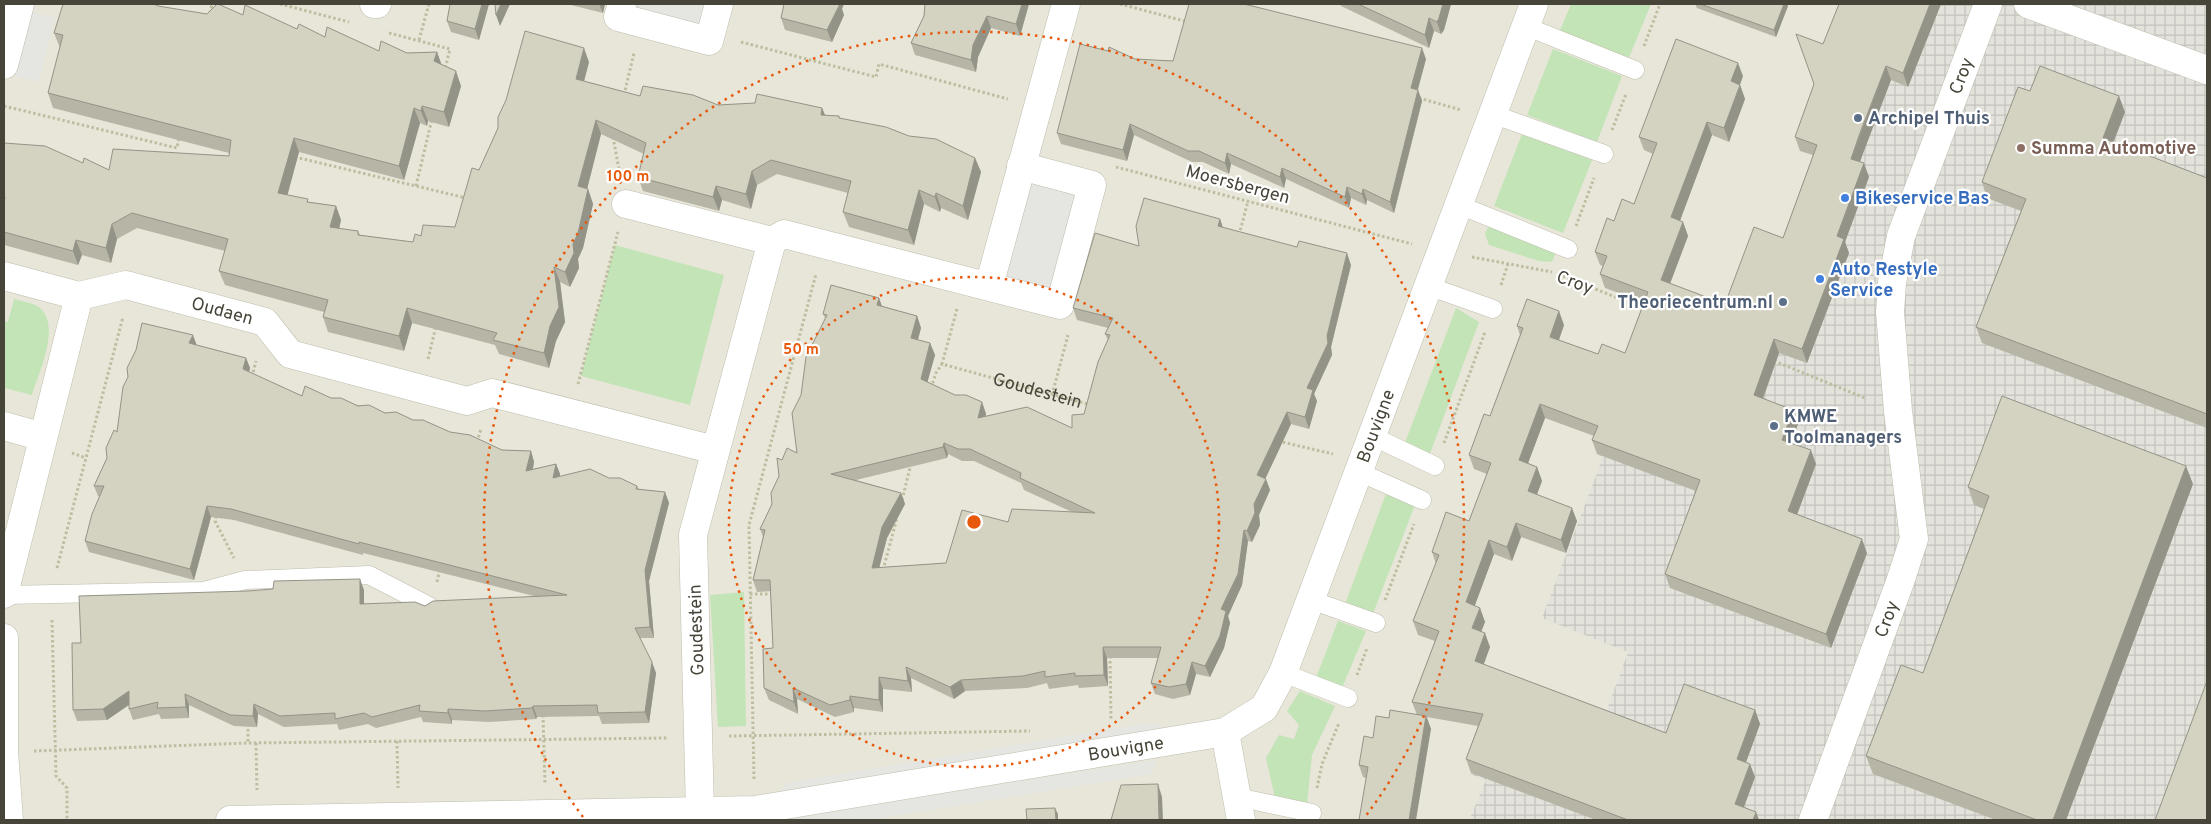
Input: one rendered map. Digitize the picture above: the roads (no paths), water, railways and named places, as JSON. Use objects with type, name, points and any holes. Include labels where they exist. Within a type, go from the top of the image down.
[{"type":"street","points":[[4,65],[20,4]]},
{"type":"street","points":[[622,4],[618,17],[709,42],[719,4]]},
{"type":"street","points":[[977,283],[1022,166],[1066,4]]},
{"type":"street","name":"Croy","points":[[1812,820],[1900,582],[1914,539],[1898,411],[1890,312],[1901,236],[1988,4]]},
{"type":"street","points":[[2028,4],[2207,70]]},
{"type":"street","name":"Bouvigne","points":[[230,820],[755,810],[1225,732],[1264,708],[1284,673],[1530,15]]},
{"type":"street","points":[[626,204],[772,241],[784,234],[1060,305],[1092,185],[1022,166]]},
{"type":"street","name":"Goudestein","points":[[700,812],[693,535],[772,241]]},
{"type":"street","name":"Oudaen","points":[[4,276],[79,296],[126,285],[265,322],[290,354],[420,388],[571,413],[715,450]]},
{"type":"street","points":[[4,588],[79,296]]},
{"type":"street","points":[[4,426],[43,437]]},
{"type":"street","points":[[4,638],[4,751],[9,820]]},
{"type":"street","points":[[1225,732],[1239,809]]},
{"type":"lane","points":[[1530,15],[1635,70]]},
{"type":"lane","points":[[1492,116],[1604,154]]},
{"type":"lane","points":[[1459,205],[1568,249]]},
{"type":"lane","points":[[1428,286],[1493,309]]},
{"type":"lane","points":[[1372,436],[1435,466]]},
{"type":"lane","points":[[1361,467],[1422,500]]},
{"type":"lane","points":[[4,588],[51,593],[204,591],[245,580],[369,575],[429,606]]},
{"type":"lane","points":[[1311,600],[1376,623]]},
{"type":"lane","points":[[1284,673],[1348,698]]},
{"type":"lane","points":[[1239,809],[1312,813]]},
{"type":"place","name":"Archipel Thuis","points":[[1858,118]]},
{"type":"place","name":"Summa Automotive","points":[[2021,148]]},
{"type":"place","name":"Bikeservice Bas","points":[[1845,198]]},
{"type":"place","name":"Auto Restyle Service","points":[[1820,279]]},
{"type":"place","name":"Theoriecentrum.nl","points":[[1783,302]]},
{"type":"place","name":"KMWE Toolmanagers","points":[[1774,426]]}]
